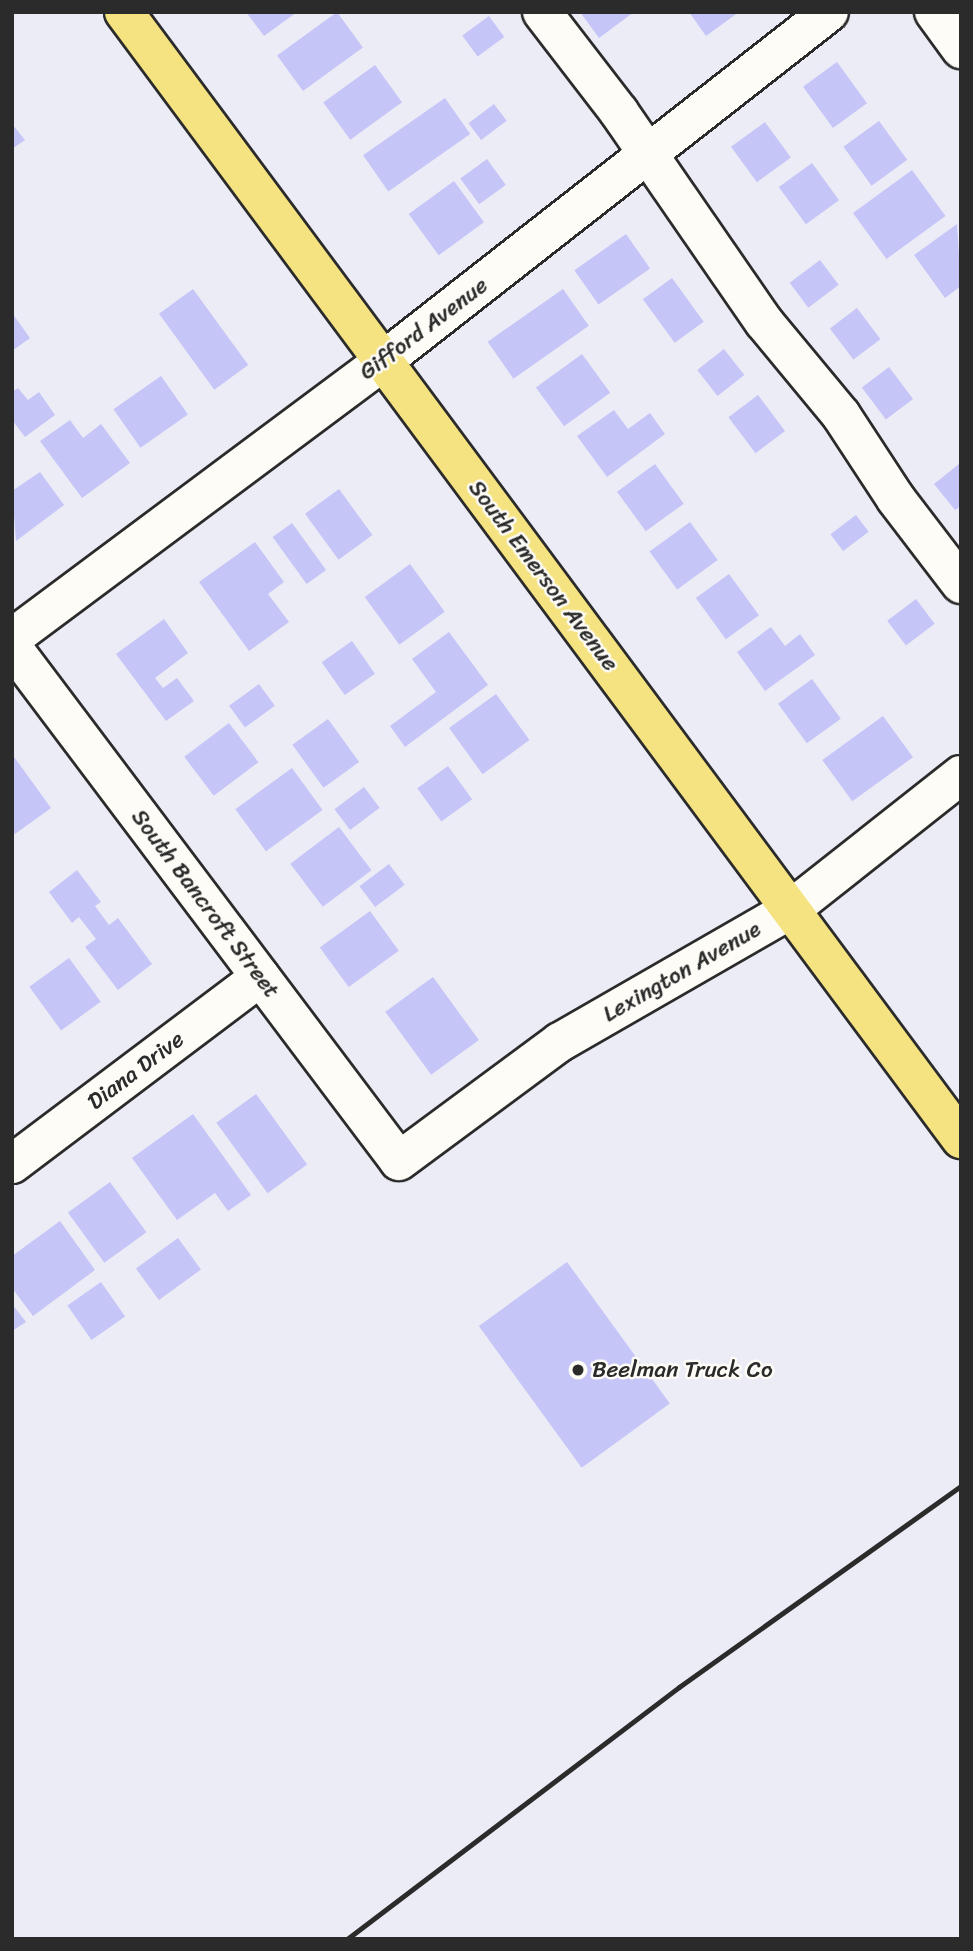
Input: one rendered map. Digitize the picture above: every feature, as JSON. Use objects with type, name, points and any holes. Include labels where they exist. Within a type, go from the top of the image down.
[{"type":"main road","name":"South Emerson Avenue","points":[[124,12],[961,1139]]},
{"type":"street","points":[[542,12],[618,112],[645,156],[764,321],[841,415],[895,499],[961,584]]},
{"type":"street","name":"Gifford Avenue","points":[[12,638],[383,361],[829,12]]},
{"type":"street","points":[[934,12],[961,48]]},
{"type":"street","name":"South Bancroft Street","points":[[12,647],[399,1161]]},
{"type":"street","name":"Lexington Avenue","points":[[399,1161],[560,1042],[790,910],[961,775]]},
{"type":"street","name":"Diana Drive","points":[[12,1164],[260,977]]},
{"type":"building","points":[[246,12],[297,12],[264,36]]},
{"type":"building","points":[[337,12],[363,48],[303,91],[277,55]]},
{"type":"building","points":[[580,12],[634,12],[599,38]]},
{"type":"building","points":[[689,12],[739,12],[706,36]]},
{"type":"building","points":[[489,16],[504,37],[478,56],[462,35]]},
{"type":"building","points":[[837,62],[867,103],[833,128],[803,87]]},
{"type":"building","points":[[375,65],[402,102],[350,140],[323,103]]},
{"type":"building","points":[[445,98],[470,134],[388,191],[363,155]]},
{"type":"building","points":[[494,104],[507,121],[481,140],[468,123]]},
{"type":"building","points":[[879,121],[907,160],[872,186],[843,147]]},
{"type":"building","points":[[765,122],[791,158],[757,182],[731,147]]},
{"type":"building","points":[[12,124],[25,140],[12,149]]},
{"type":"building","points":[[487,159],[506,185],[479,204],[460,178]]},
{"type":"building","points":[[812,163],[839,200],[806,224],[779,187]]},
{"type":"building","points":[[912,170],[946,216],[886,259],[853,213]]},
{"type":"building","points":[[454,181],[484,222],[439,255],[409,214]]},
{"type":"building","points":[[957,224],[961,286],[945,298],[914,255]]},
{"type":"building","points":[[626,234],[650,268],[598,305],[574,270]]},
{"type":"building","points":[[820,260],[839,285],[808,308],[790,283]]},
{"type":"building","points":[[672,278],[704,322],[675,343],[643,299]]},
{"type":"building","points":[[193,289],[248,365],[214,390],[159,314]]},
{"type":"building","points":[[563,289],[589,326],[513,379],[488,342]]},
{"type":"building","points":[[857,308],[880,339],[853,360],[830,328]]},
{"type":"building","points":[[12,313],[30,338],[12,351]]},
{"type":"building","points":[[724,349],[744,375],[718,396],[697,370]]},
{"type":"building","points":[[582,354],[610,393],[564,426],[536,388]]},
{"type":"building","points":[[889,367],[913,399],[886,419],[862,387]]},
{"type":"building","points":[[161,376],[188,415],[140,448],[113,409]]},
{"type":"building","points":[[18,388],[28,400],[39,392],[55,415],[25,437],[12,420],[12,392]]},
{"type":"building","points":[[758,395],[785,431],[756,453],[728,417]]},
{"type":"building","points":[[614,410],[628,429],[650,413],[665,434],[607,477],[577,436]]},
{"type":"building","points":[[70,420],[83,438],[101,424],[130,463],[82,498],[40,441]]},
{"type":"building","points":[[655,464],[684,504],[646,531],[617,492]]},
{"type":"building","points":[[959,464],[961,506],[955,510],[934,484]]},
{"type":"building","points":[[40,472],[64,505],[16,541],[12,491]]},
{"type":"building","points":[[339,489],[373,535],[339,560],[305,514]]},
{"type":"building","points":[[856,515],[869,532],[843,551],[830,534]]},
{"type":"building","points":[[690,522],[718,560],[677,589],[650,551]]},
{"type":"building","points":[[292,523],[326,570],[307,584],[273,537]]},
{"type":"building","points":[[255,542],[284,582],[268,594],[289,622],[249,651],[199,582]]},
{"type":"building","points":[[410,564],[445,612],[399,645],[365,597]]},
{"type":"building","points":[[729,574],[759,615],[726,639],[696,598]]},
{"type":"building","points":[[916,599],[935,624],[906,645],[887,621]]},
{"type":"building","points":[[164,619],[188,653],[155,678],[163,688],[177,678],[194,701],[166,721],[116,654]]},
{"type":"building","points":[[771,627],[785,646],[800,634],[815,655],[765,691],[737,652]]},
{"type":"building","points":[[449,632],[488,685],[405,747],[390,726],[436,692],[412,659]]},
{"type":"building","points":[[352,641],[375,674],[345,695],[322,662]]},
{"type":"building","points":[[812,679],[841,719],[807,743],[778,704]]},
{"type":"building","points":[[259,684],[275,706],[245,728],[229,706]]},
{"type":"building","points":[[496,694],[530,740],[483,774],[449,728]]},
{"type":"building","points":[[883,716],[913,757],[852,801],[822,760]]},
{"type":"building","points":[[328,719],[359,762],[324,788],[292,745]]},
{"type":"building","points":[[229,723],[258,762],[214,796],[184,757]]},
{"type":"building","points":[[12,754],[51,808],[15,834],[12,830]]},
{"type":"building","points":[[448,766],[472,799],[441,822],[417,788]]},
{"type":"building","points":[[292,768],[323,810],[266,851],[235,809]]},
{"type":"building","points":[[364,787],[380,808],[350,830],[334,809]]},
{"type":"building","points":[[339,827],[371,870],[323,907],[290,864]]},
{"type":"building","points":[[389,864],[405,885],[375,907],[359,886]]},
{"type":"building","points":[[77,870],[101,902],[95,906],[109,925],[118,918],[152,964],[118,990],[85,947],[96,939],[79,917],[72,923],[49,892]]},
{"type":"building","points":[[370,911],[399,951],[349,987],[320,947]]},
{"type":"building","points":[[69,958],[101,1002],[61,1030],[29,987]]},
{"type":"building","points":[[433,977],[479,1040],[431,1075],[385,1012]]},
{"type":"building","points":[[256,1094],[307,1164],[267,1193],[216,1123]]},
{"type":"building","points":[[193,1114],[251,1195],[228,1211],[215,1193],[177,1220],[132,1158]]},
{"type":"building","points":[[110,1182],[146,1232],[104,1263],[68,1213]]},
{"type":"building","points":[[60,1221],[95,1270],[33,1316],[12,1288],[12,1256]]},
{"type":"building","points":[[178,1238],[201,1270],[159,1300],[136,1269]]},
{"type":"building","name":"Beelman Truck Co","points":[[567,1262],[670,1404],[582,1468],[479,1326]]},
{"type":"building","points":[[101,1282],[125,1316],[92,1340],[67,1306]]},
{"type":"building","points":[[12,1304],[26,1322],[12,1331]]},
{"type":"railway","points":[[347,1939],[679,1687],[961,1486]]},
{"type":"place","name":"Beelman Truck Co","points":[[578,1370]]}]
